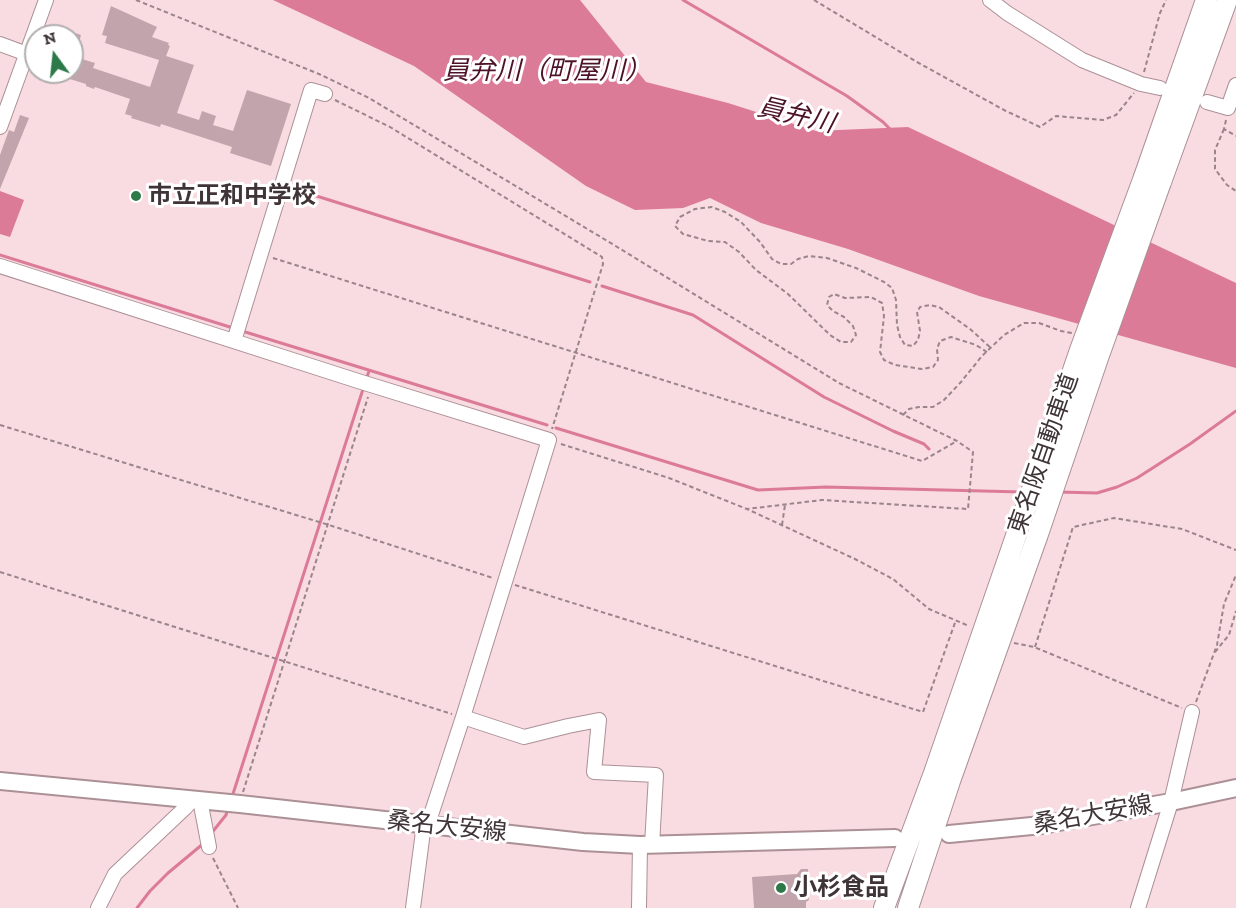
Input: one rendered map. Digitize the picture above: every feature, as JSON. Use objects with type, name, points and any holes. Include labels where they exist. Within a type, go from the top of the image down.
[{"type":"highway","name":"東名阪自動車道","points":[[908,908],[1098,358],[1206,0]]},
{"type":"highway","name":"東名阪自動車道","points":[[884,908],[934,773],[1080,350],[1227,0]]},
{"type":"main road","name":"桑名大安線","points":[[0,781],[233,803],[583,842],[646,845],[895,838]]},
{"type":"main road","name":"桑名大安線","points":[[949,834],[1042,825],[1236,788]]},
{"type":"street","points":[[38,24],[46,0]]},
{"type":"street","points":[[990,0],[1007,14],[1082,60],[1160,88]]},
{"type":"street","points":[[0,44],[24,53]]},
{"type":"street","points":[[2,118],[24,62]]},
{"type":"street","points":[[1207,102],[1228,108],[1236,85]]},
{"type":"street","points":[[237,333],[311,90],[325,94]]},
{"type":"street","points":[[0,266],[237,333],[367,383],[549,440],[463,717],[426,824],[413,908]]},
{"type":"street","points":[[1138,908],[1171,802],[1192,712]]},
{"type":"street","points":[[463,717],[524,736],[599,720],[594,772],[656,776],[639,908]]},
{"type":"street","points":[[98,908],[115,874],[196,800],[208,841]]},
{"type":"path","points":[[136,0],[319,74],[369,98],[839,382],[957,441],[973,452],[968,509],[822,500],[747,509]]},
{"type":"path","points":[[814,0],[917,62],[1040,127],[1056,116],[1103,120],[1116,115],[1141,83],[1160,12],[1166,0]]},
{"type":"path","points":[[325,94],[390,127],[602,256],[603,264],[549,440],[669,478],[747,509],[893,579],[929,609],[969,626]]},
{"type":"path","points":[[1228,108],[1224,129],[1215,150],[1215,169],[1227,185],[1236,191]]},
{"type":"path","points":[[1224,129],[1236,136]]},
{"type":"path","points":[[987,352],[976,345],[951,337],[940,341],[937,349],[938,360],[933,367],[922,369],[884,360],[880,352],[884,316],[882,303],[871,297],[845,298],[834,294],[829,297],[827,305],[853,326],[856,335],[851,342],[841,342],[830,335],[788,294],[756,270],[739,252],[725,242],[708,241],[683,234],[675,226],[680,218],[696,209],[712,207],[725,212],[741,222],[772,259],[782,264],[790,264],[809,256],[827,258],[856,268],[884,282],[892,288],[896,300],[897,325],[905,345],[913,346],[918,340],[920,331],[917,312],[920,307],[930,305],[939,307],[951,315],[991,348]]},
{"type":"path","points":[[261,255],[922,461],[957,441]]},
{"type":"path","points":[[903,415],[909,409],[933,407],[944,400],[1004,335],[1024,323],[1039,323],[1071,333]]},
{"type":"path","points":[[233,803],[328,524],[367,383]]},
{"type":"path","points":[[0,425],[328,524],[923,712],[957,620]]},
{"type":"path","points":[[782,525],[785,505]]},
{"type":"path","points":[[1034,647],[1073,527],[1114,518],[1182,529],[1236,550]]},
{"type":"path","points":[[0,572],[463,717]]},
{"type":"path","points":[[1014,643],[1034,647],[1192,712],[1217,645],[1224,604],[1236,575]]},
{"type":"path","points":[[1214,654],[1229,635],[1236,611]]},
{"type":"path","points":[[208,841],[215,863],[238,908]]},
{"type":"water","name":"員弁川（町屋川）","points":[[273,0],[580,0],[646,82],[728,103],[816,131],[908,127],[1236,283],[1236,368],[979,296],[848,249],[761,223],[710,198],[683,208],[635,210],[586,186],[414,66]]},
{"type":"water","points":[[0,191],[24,200],[10,237],[0,234]]},
{"type":"building","points":[[111,6],[157,27],[152,37],[169,43],[166,56],[194,65],[177,113],[199,120],[202,111],[216,116],[213,125],[233,131],[247,90],[291,104],[271,166],[230,153],[232,147],[161,124],[160,127],[131,118],[132,116],[125,114],[130,99],[86,86],[84,60],[95,63],[93,68],[150,87],[159,60],[105,43],[107,36],[102,35]]},
{"type":"building","points":[[20,115],[29,118],[0,189],[0,155],[9,130],[14,132]]},
{"type":"building","name":"小杉食品","points":[[801,869],[808,869],[809,900],[806,902],[806,908],[754,908],[752,877],[797,874]]},
{"type":"waterway","points":[[683,0],[847,96],[890,129]]},
{"type":"waterway","points":[[307,193],[590,282]]},
{"type":"waterway","points":[[0,255],[233,328]]},
{"type":"waterway","points":[[602,286],[693,315],[824,397],[924,444],[929,449]]},
{"type":"waterway","points":[[242,331],[547,425]]},
{"type":"waterway","points":[[366,380],[369,371]]},
{"type":"waterway","points":[[232,797],[364,386]]},
{"type":"waterway","points":[[1059,492],[1097,493],[1137,478],[1236,411]]},
{"type":"waterway","points":[[556,428],[758,490],[826,487],[1022,492]]},
{"type":"waterway","points":[[210,835],[226,815],[228,808]]},
{"type":"waterway","points":[[137,908],[168,873],[204,843]]},
{"type":"place","name":"市立正和中学校","points":[[136,196]]},
{"type":"place","name":"小杉食品","points":[[781,888]]},
{"type":"water label","name":"員弁川","points":[[796,116]]}]
